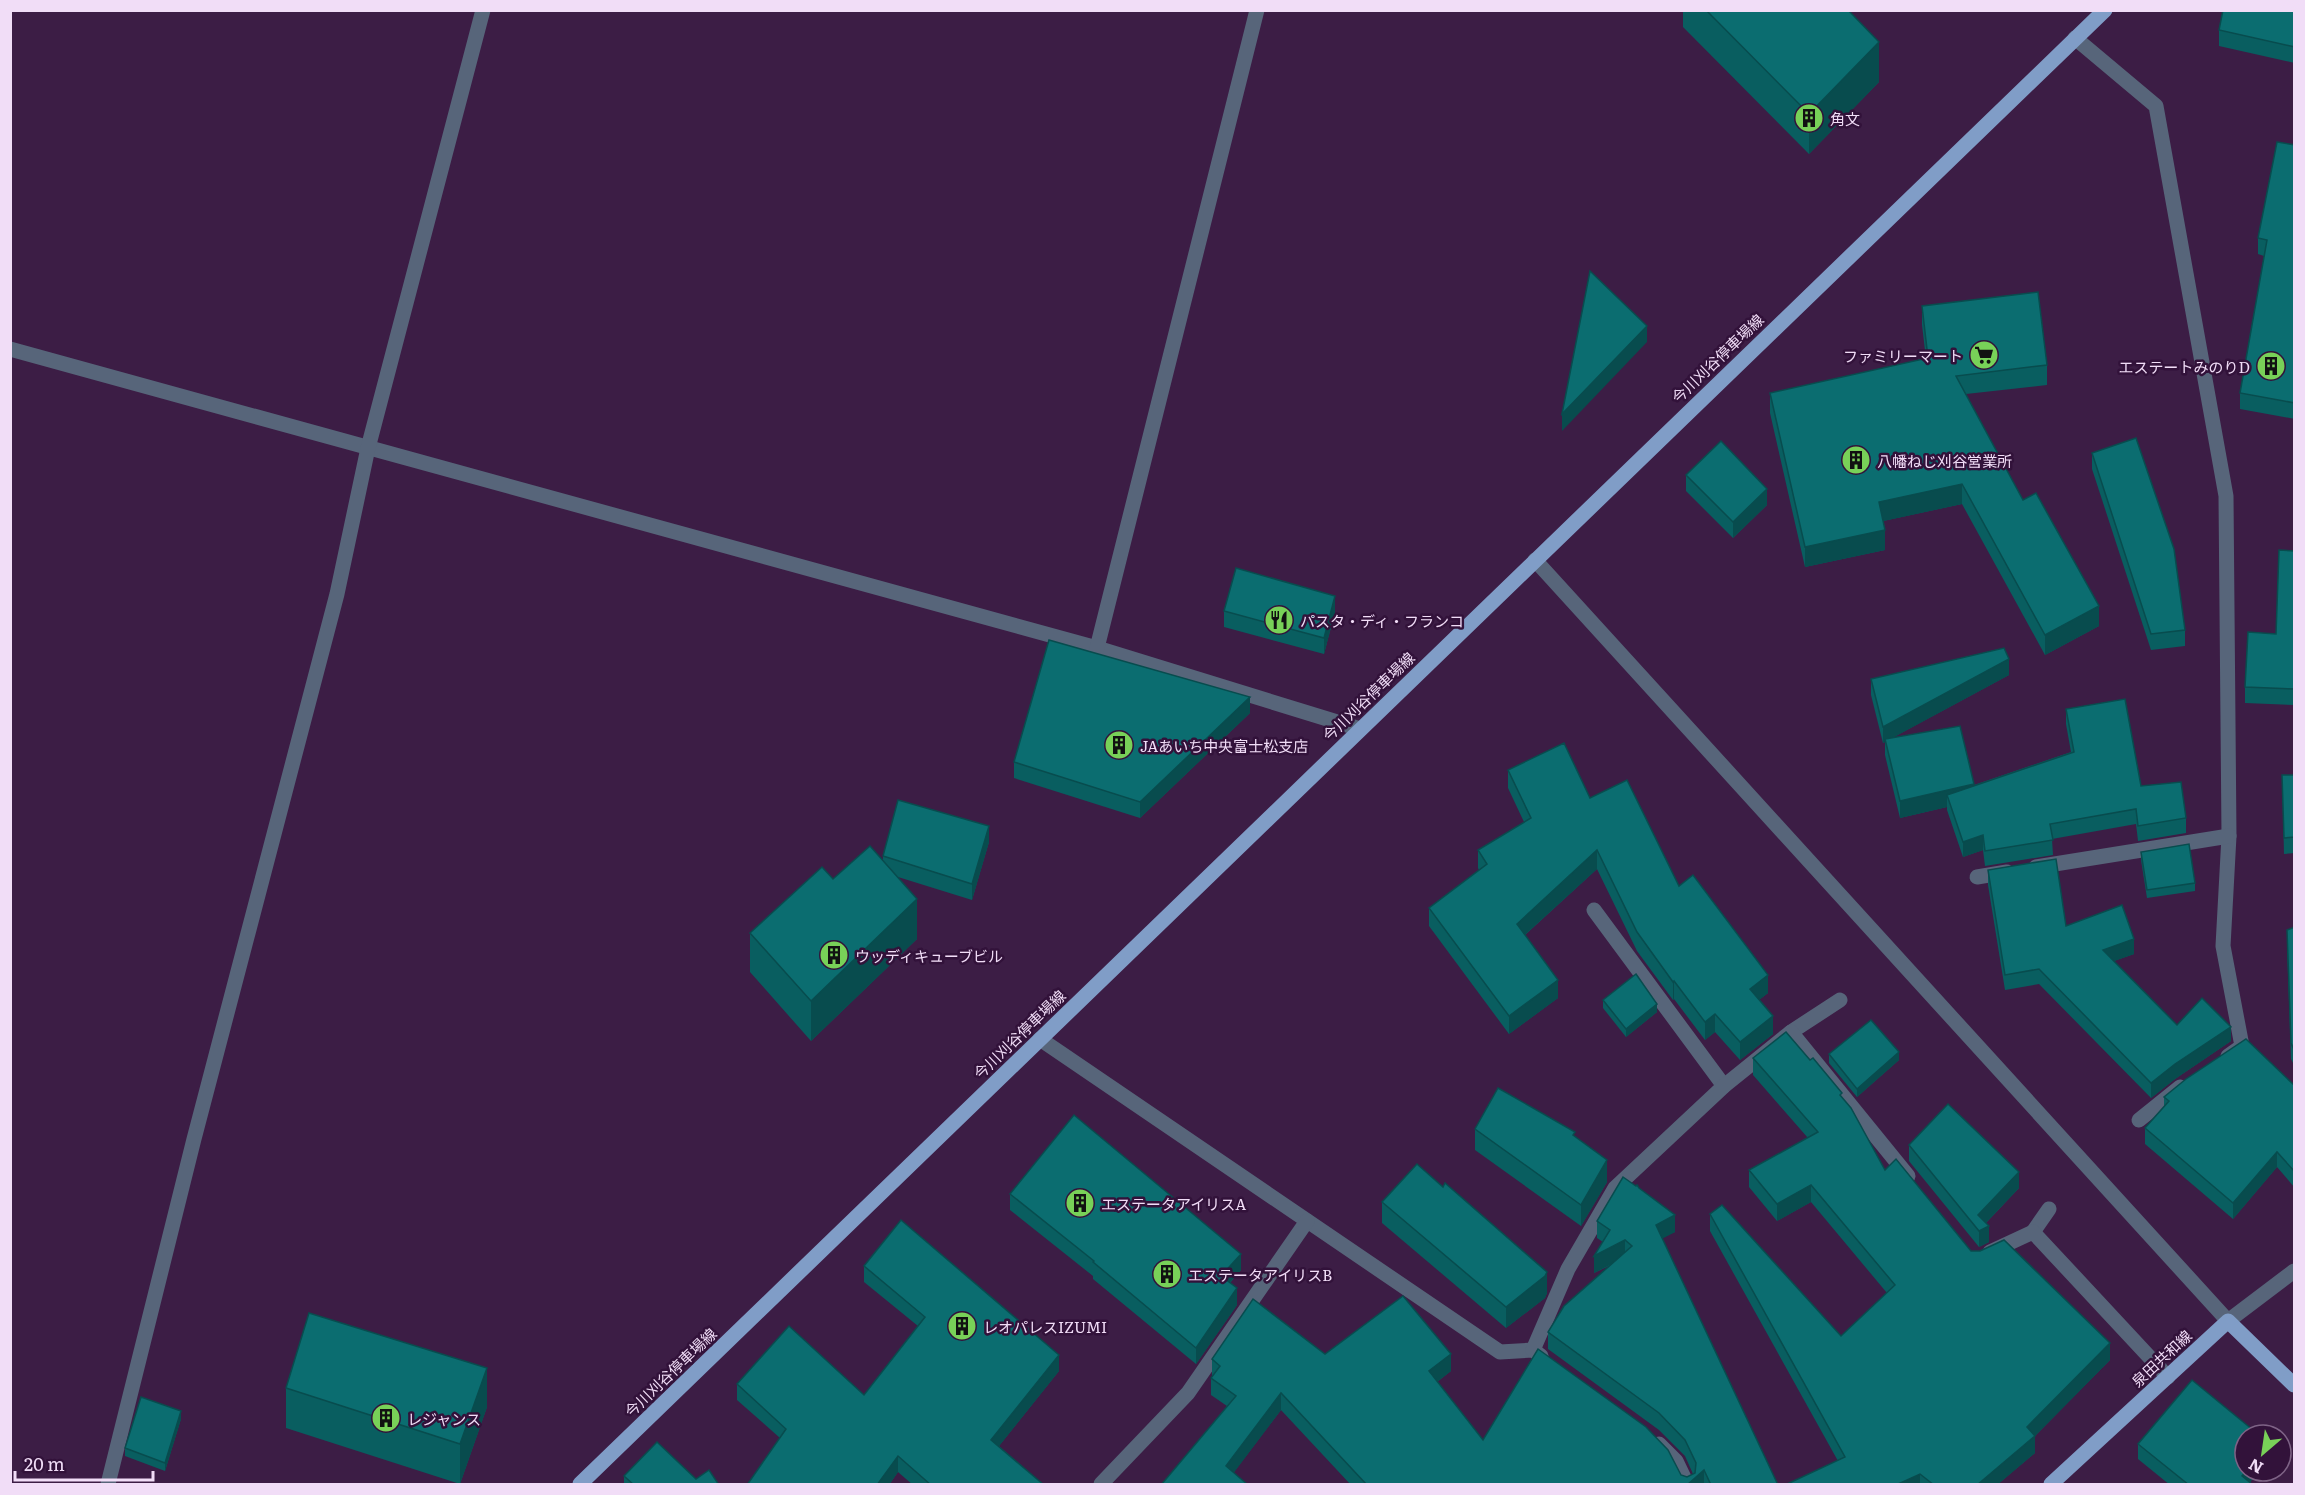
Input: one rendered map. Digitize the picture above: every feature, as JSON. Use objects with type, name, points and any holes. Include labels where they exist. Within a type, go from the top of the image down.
[{"type":"main road","name":"今川刈谷停車場線","points":[[580,1485],[2105,10]]},
{"type":"main road","name":"泉田共和線","points":[[2051,1485],[2228,1321]]},
{"type":"main road","points":[[2228,1321],[2295,1385]]},
{"type":"street","points":[[108,1485],[194,1139],[334,606],[368,448],[483,10]]},
{"type":"street","points":[[1097,648],[1257,10]]},
{"type":"street","points":[[2075,38],[2156,106],[2226,496],[2229,836],[2223,946],[2242,1046],[2215,1064]]},
{"type":"street","points":[[10,349],[1097,648],[1360,729]]},
{"type":"street","points":[[1535,560],[2228,1321],[2295,1271]]},
{"type":"street","points":[[1977,877],[2229,836]]},
{"type":"street","points":[[1594,910],[1724,1086]]},
{"type":"street","points":[[1533,1350],[1568,1269],[1615,1188],[1724,1086],[1791,1032],[1840,1000]]},
{"type":"street","points":[[1791,1032],[1916,1186]]},
{"type":"street","points":[[1040,1039],[1500,1352],[1533,1350],[1551,1364]]},
{"type":"street","points":[[2139,1120],[2189,1081]]},
{"type":"street","points":[[1976,1259],[2033,1232],[2049,1209]]},
{"type":"street","points":[[1101,1485],[1188,1393],[1307,1221]]},
{"type":"street","points":[[2033,1232],[2168,1377]]},
{"type":"street","points":[[1652,1437],[1676,1461],[1687,1485]]},
{"type":"building","points":[[1706,10],[1848,10],[1879,42],[1809,114]]},
{"type":"building","points":[[2223,10],[2295,10],[2295,47],[2219,30]]},
{"type":"building","points":[[2277,142],[2295,145],[2295,403],[2240,393],[2267,240],[2258,238]]},
{"type":"building","points":[[1590,271],[1647,326],[1562,414]]},
{"type":"building","points":[[2038,292],[2047,365],[1956,376],[2023,500],[2036,493],[2099,606],[2045,635],[1962,484],[1879,502],[1885,530],[1805,547],[1770,393],[1928,358],[1922,306]]},
{"type":"building","points":[[2136,438],[2174,549],[2185,630],[2151,634],[2092,453]]},
{"type":"building","points":[[1721,441],[1767,489],[1733,522],[1686,475]]},
{"type":"building","points":[[2279,550],[2295,551],[2295,689],[2245,687],[2248,632],[2276,634]]},
{"type":"building","name":"パスタ・ディ・フランコ","points":[[1236,568],[1335,596],[1324,638],[1224,611]]},
{"type":"building","name":"JAあいち中央富士松支店","points":[[1049,640],[1250,697],[1140,802],[1014,762]]},
{"type":"building","points":[[2004,648],[2009,659],[1883,727],[1871,679]]},
{"type":"building","points":[[2125,699],[2141,786],[2181,782],[2186,818],[2138,826],[2136,809],[2050,824],[2053,840],[1985,851],[1983,835],[1963,842],[1947,795],[2074,752],[2066,709]]},
{"type":"building","points":[[1960,726],[1974,784],[1900,801],[1885,739]]},
{"type":"building","points":[[1564,743],[1590,798],[1627,780],[1679,886],[1693,875],[1768,975],[1750,989],[1773,1016],[1740,1042],[1715,1014],[1705,1022],[1673,982],[1637,932],[1597,850],[1517,924],[1558,980],[1509,1016],[1429,908],[1487,864],[1478,850],[1531,818],[1508,770]]},
{"type":"building","points":[[2282,775],[2295,775],[2295,837],[2284,838]]},
{"type":"building","points":[[898,800],[989,826],[972,884],[883,856]]},
{"type":"building","points":[[2189,844],[2195,883],[2147,890],[2141,852]]},
{"type":"building","points":[[870,846],[917,899],[811,1001],[750,933],[822,867],[833,879]]},
{"type":"building","points":[[2056,859],[2066,926],[2122,905],[2134,939],[2103,950],[2177,1025],[2202,998],[2231,1027],[2175,1064],[2151,1083],[2039,969],[2005,975],[1988,870]]},
{"type":"building","points":[[2295,927],[2295,1052],[2291,1043],[2287,930]]},
{"type":"building","points":[[1636,974],[1657,1004],[1626,1029],[1603,1000]]},
{"type":"building","points":[[1871,1020],[1899,1052],[1857,1089],[1829,1054]]},
{"type":"building","points":[[1786,1032],[1810,1060],[1813,1058],[1842,1093],[1840,1095],[1851,1108],[1885,1170],[1896,1159],[1971,1251],[1980,1251],[2004,1240],[2110,1343],[2027,1427],[2035,1436],[1977,1485],[1934,1485],[1920,1474],[1896,1485],[1785,1485],[1845,1457],[1710,1214],[1722,1205],[1841,1336],[1895,1285],[1811,1185],[1777,1204],[1749,1170],[1818,1132],[1753,1058]]},
{"type":"building","points":[[2246,1039],[2295,1086],[2295,1172],[2277,1152],[2233,1203],[2145,1128],[2169,1101],[2164,1097],[2186,1079]]},
{"type":"building","points":[[1498,1088],[1575,1132],[1573,1135],[1607,1160],[1581,1205],[1475,1129]]},
{"type":"building","points":[[1948,1104],[2019,1172],[1978,1215],[1989,1226],[1979,1231],[1909,1145]]},
{"type":"building","points":[[1074,1115],[1241,1254],[1221,1276],[1237,1288],[1196,1348],[1094,1261],[1010,1194]]},
{"type":"building","points":[[1417,1164],[1443,1187],[1445,1183],[1547,1272],[1545,1276],[1506,1307],[1382,1202]]},
{"type":"building","points":[[1623,1177],[1637,1185],[1675,1215],[1656,1225],[1778,1485],[1711,1485],[1704,1470],[1687,1485],[1367,1485],[1281,1393],[1226,1466],[1248,1485],[1161,1485],[1236,1396],[1211,1378],[1220,1366],[1212,1359],[1253,1299],[1325,1354],[1403,1296],[1451,1354],[1429,1371],[1483,1440],[1538,1349],[1646,1427],[1668,1450],[1681,1475],[1687,1477],[1695,1473],[1696,1463],[1685,1440],[1659,1413],[1548,1332],[1564,1306],[1632,1246],[1625,1240],[1594,1256],[1610,1230],[1597,1221]]},
{"type":"building","points":[[901,1220],[1059,1355],[991,1440],[1044,1485],[931,1485],[898,1456],[877,1485],[747,1485],[786,1429],[737,1384],[789,1326],[864,1395],[925,1317],[864,1266]]},
{"type":"building","points":[[309,1313],[487,1368],[460,1444],[286,1388]]},
{"type":"building","points":[[2192,1380],[2244,1423],[2233,1423],[2233,1483],[2253,1485],[2189,1485],[2138,1444]]},
{"type":"building","points":[[141,1397],[181,1411],[165,1463],[125,1448]]},
{"type":"building","points":[[657,1442],[696,1479],[709,1470],[719,1485],[634,1485],[624,1476]]},
{"type":"place","name":"角文","points":[[1809,118]]},
{"type":"place","name":"ファミリーマート","points":[[1984,355]]},
{"type":"place","name":"エステートみのりD","points":[[2271,366]]},
{"type":"place","name":"八幡ねじ刈谷営業所","points":[[1856,460]]},
{"type":"place","name":"パスタ・ディ・フランコ","points":[[1279,620]]},
{"type":"place","name":"JAあいち中央富士松支店","points":[[1119,745]]},
{"type":"place","name":"ウッディキューブビル","points":[[834,955]]},
{"type":"place","name":"エステータアイリスA","points":[[1080,1203]]},
{"type":"place","name":"エステータアイリスB","points":[[1167,1274]]},
{"type":"place","name":"レオパレスIZUMI","points":[[962,1326]]},
{"type":"place","name":"レジャンス","points":[[386,1418]]}]
